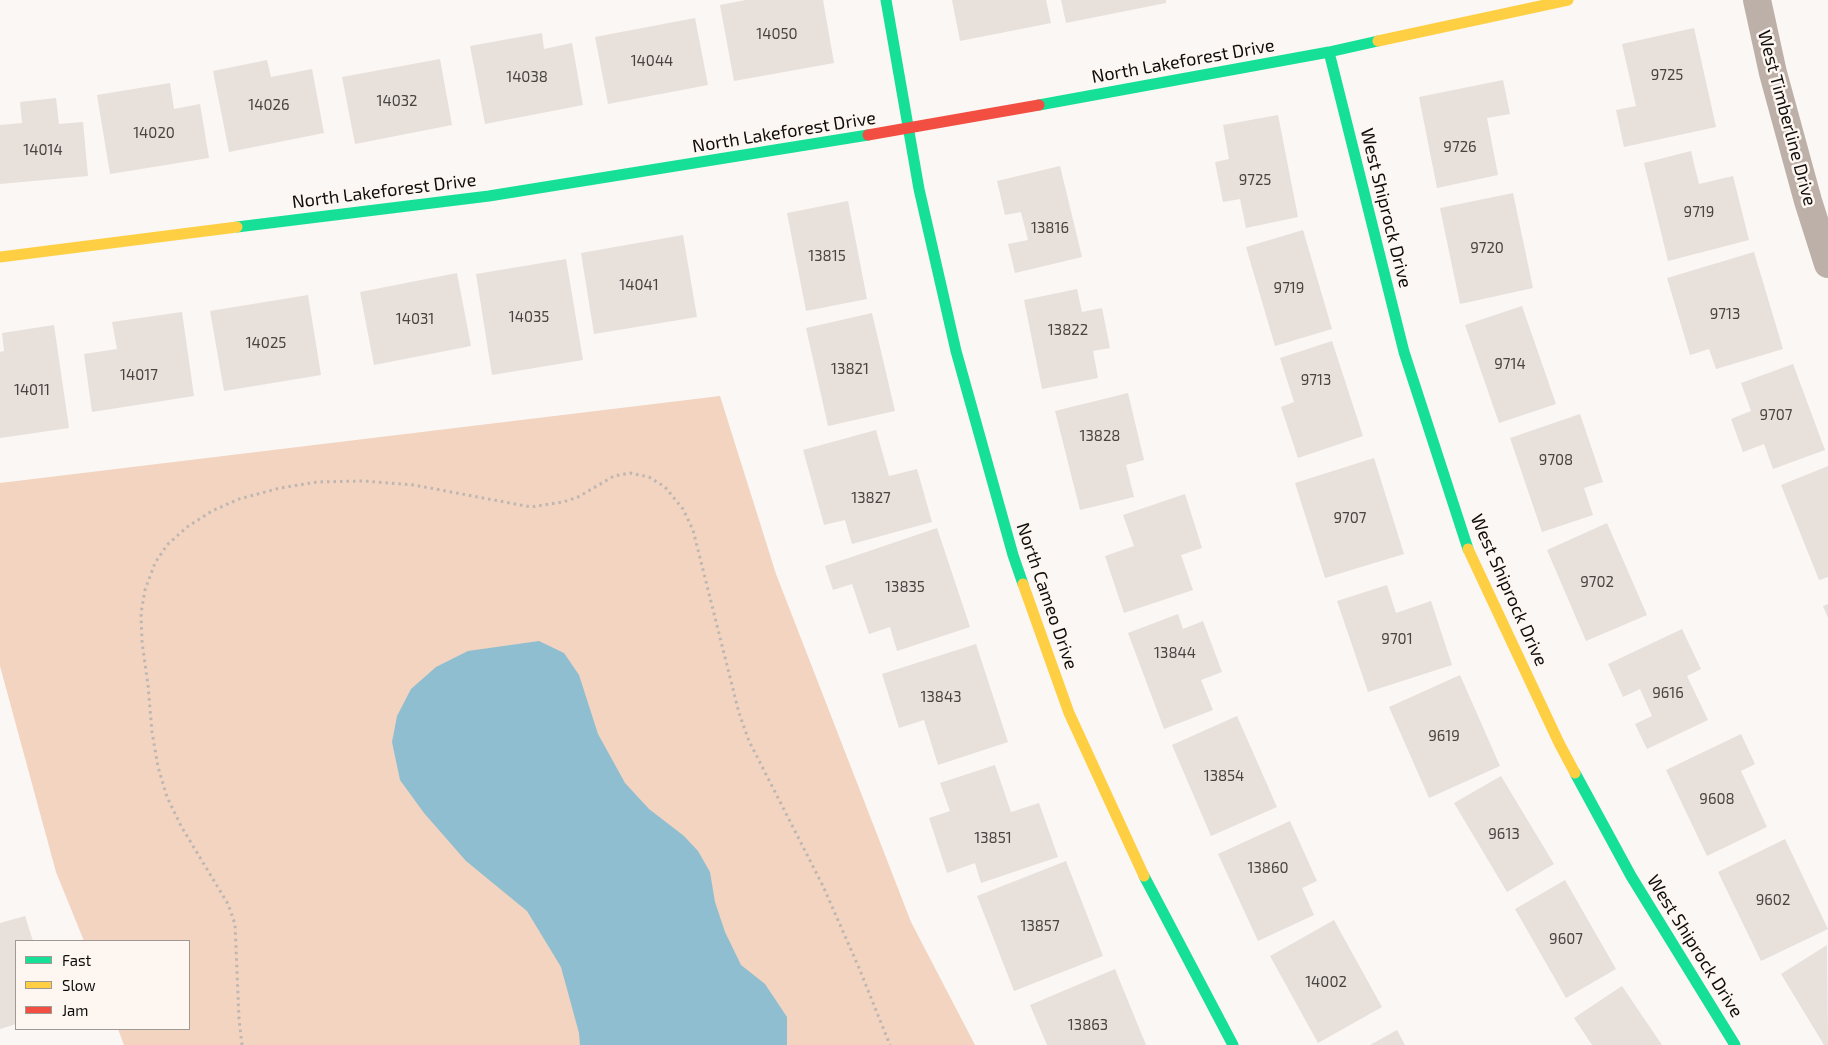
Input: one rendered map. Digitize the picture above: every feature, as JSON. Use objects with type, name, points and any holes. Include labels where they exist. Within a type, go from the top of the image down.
[{"type":"street","name":"North Cameo Drive","points":[[886,0],[919,189],[956,350],[1013,555],[1069,714],[1136,862],[1233,1045]]},
{"type":"street","name":"North Lakeforest Drive","points":[[0,257],[489,196],[908,129],[1329,52],[1568,0]]},
{"type":"street","name":"West Timberline Drive","points":[[1757,0],[1773,73],[1808,201],[1828,264]]},
{"type":"street","name":"West Shiprock Drive","points":[[1329,52],[1404,352],[1465,542],[1564,752],[1631,876],[1735,1045]]},
{"type":"path","points":[[242,1045],[235,924],[228,904],[181,826],[167,796],[158,768],[152,732],[142,642],[141,613],[145,590],[155,563],[167,545],[187,527],[212,511],[239,499],[280,488],[317,482],[364,481],[414,485],[530,507],[563,502],[578,497],[614,476],[630,473],[649,477],[666,487],[683,509],[693,530],[739,713],[749,741],[823,886],[890,1045]]},
{"type":"shaded area","points":[[720,396],[776,574],[911,922],[975,1045],[124,1045],[118,1030],[190,1030],[190,940],[84,940],[56,872],[0,666],[0,483]]},
{"type":"water","points":[[539,641],[564,653],[579,675],[598,734],[625,783],[649,809],[684,836],[698,851],[710,872],[715,902],[725,932],[741,965],[765,984],[787,1017],[787,1045],[580,1045],[579,1033],[561,967],[527,911],[466,861],[424,813],[400,780],[392,742],[397,716],[411,689],[436,667],[468,651]]},
{"type":"building","points":[[746,0],[823,0],[834,63],[734,81],[720,5]]},
{"type":"building","points":[[952,0],[1046,0],[1051,23],[960,41]]},
{"type":"building","points":[[1061,0],[1166,0],[1166,3],[1066,23]]},
{"type":"building","points":[[695,18],[708,85],[608,104],[595,37]]},
{"type":"building","points":[[1694,28],[1716,127],[1624,147],[1616,110],[1636,106],[1622,44]]},
{"type":"building","points":[[542,33],[544,49],[572,43],[583,105],[485,124],[470,46]]},
{"type":"building","points":[[440,59],[452,125],[355,144],[342,77]]},
{"type":"building","points":[[267,60],[271,77],[312,69],[324,133],[229,152],[213,71]]},
{"type":"building","points":[[1503,80],[1510,114],[1487,118],[1498,175],[1437,188],[1419,97]]},
{"type":"building","points":[[170,83],[174,109],[200,104],[209,158],[110,174],[97,95]]},
{"type":"building","points":[[56,98],[59,124],[83,122],[88,176],[0,184],[0,125],[22,123],[20,102]]},
{"type":"building","points":[[1278,115],[1298,217],[1246,228],[1240,199],[1223,202],[1215,162],[1229,159],[1223,125]]},
{"type":"building","points":[[1691,151],[1699,184],[1733,176],[1749,240],[1668,261],[1644,163]]},
{"type":"building","points":[[1060,166],[1082,257],[1015,273],[1008,244],[1028,240],[1021,212],[1005,215],[997,181]]},
{"type":"building","points":[[1513,193],[1533,288],[1460,304],[1440,208]]},
{"type":"building","points":[[848,201],[867,299],[806,311],[787,213]]},
{"type":"building","points":[[1303,230],[1332,329],[1275,346],[1246,247]]},
{"type":"building","points":[[683,235],[697,317],[594,334],[581,253]]},
{"type":"building","points":[[1754,252],[1783,349],[1716,369],[1709,349],[1690,355],[1667,278]]},
{"type":"building","points":[[566,259],[583,360],[492,375],[476,274]]},
{"type":"building","points":[[457,273],[471,346],[374,365],[360,292]]},
{"type":"building","points":[[1077,289],[1082,312],[1102,308],[1110,348],[1093,351],[1098,378],[1042,389],[1024,300]]},
{"type":"building","points":[[308,295],[321,375],[224,391],[210,311]]},
{"type":"building","points":[[1522,306],[1556,404],[1499,423],[1465,325]]},
{"type":"building","points":[[182,312],[194,396],[92,412],[84,354],[117,349],[112,322]]},
{"type":"building","points":[[872,313],[895,411],[828,426],[806,328]]},
{"type":"building","points":[[54,325],[69,428],[0,438],[0,352],[4,351],[2,333]]},
{"type":"building","points":[[1332,341],[1363,436],[1298,458],[1281,407],[1294,402],[1280,358]]},
{"type":"building","points":[[1793,364],[1825,450],[1773,469],[1764,444],[1743,452],[1731,419],[1751,411],[1741,383]]},
{"type":"building","points":[[1128,393],[1144,460],[1126,465],[1134,497],[1080,510],[1055,411]]},
{"type":"building","points":[[1580,414],[1603,482],[1584,488],[1593,515],[1542,532],[1510,438]]},
{"type":"building","points":[[876,430],[889,476],[917,469],[932,522],[852,544],[845,520],[824,525],[803,450]]},
{"type":"building","points":[[1374,458],[1404,554],[1325,578],[1295,483]]},
{"type":"building","points":[[1828,466],[1828,577],[1819,580],[1781,485]]},
{"type":"building","points":[[1185,494],[1202,548],[1181,555],[1193,590],[1124,613],[1105,556],[1134,546],[1123,515]]},
{"type":"building","points":[[1607,523],[1647,615],[1586,641],[1547,550]]},
{"type":"building","points":[[937,528],[970,627],[897,651],[890,627],[869,634],[852,584],[833,590],[825,566]]},
{"type":"building","points":[[1387,585],[1396,613],[1431,601],[1452,665],[1368,692],[1337,601]]},
{"type":"building","points":[[1828,604],[1828,618],[1823,606]]},
{"type":"building","points":[[1178,614],[1183,629],[1203,621],[1222,672],[1201,680],[1213,710],[1164,729],[1128,633]]},
{"type":"building","points":[[1682,629],[1701,669],[1687,676],[1708,720],[1647,749],[1635,724],[1652,716],[1640,689],[1623,697],[1608,664]]},
{"type":"building","points":[[976,644],[1008,742],[938,765],[924,720],[899,728],[882,674]]},
{"type":"building","points":[[1460,675],[1500,766],[1429,798],[1389,707]]},
{"type":"building","points":[[1237,716],[1277,807],[1211,836],[1172,745]]},
{"type":"building","points":[[1741,734],[1755,764],[1741,771],[1767,827],[1707,856],[1666,770]]},
{"type":"building","points":[[995,765],[1011,812],[1039,803],[1058,857],[981,883],[975,863],[947,873],[929,818],[950,811],[940,783]]},
{"type":"building","points":[[1501,776],[1554,864],[1507,892],[1454,803]]},
{"type":"building","points":[[1290,821],[1317,881],[1302,888],[1314,915],[1258,941],[1218,854]]},
{"type":"building","points":[[1785,839],[1828,929],[1761,961],[1718,872]]},
{"type":"building","points":[[1066,861],[1103,956],[1014,991],[977,896]]},
{"type":"building","points":[[1565,880],[1616,969],[1566,998],[1515,909]]},
{"type":"building","points":[[25,916],[33,940],[15,940],[15,1024],[0,1029],[0,923]]},
{"type":"building","points":[[1334,920],[1382,1007],[1318,1043],[1270,956]]},
{"type":"building","points":[[1827,945],[1828,1045],[1824,1045],[1781,974]]},
{"type":"building","points":[[1115,969],[1146,1045],[1047,1045],[1030,1005]]},
{"type":"building","points":[[1622,986],[1662,1045],[1592,1045],[1574,1018]]},
{"type":"building","points":[[1397,1030],[1405,1045],[1370,1045]]},
{"type":"traffic: fast","points":[[886,0],[919,189],[956,351],[1013,555],[1023,584]]},
{"type":"traffic: fast","points":[[1039,105],[1329,52],[1378,41]]},
{"type":"traffic: fast","points":[[1329,52],[1404,352],[1468,549]]},
{"type":"traffic: fast","points":[[237,227],[489,196],[868,135]]},
{"type":"traffic: fast","points":[[1575,773],[1631,876],[1735,1045]]},
{"type":"traffic: fast","points":[[1144,876],[1233,1045]]},
{"type":"traffic: slow","points":[[1378,41],[1568,0]]},
{"type":"traffic: slow","points":[[0,257],[237,227]]},
{"type":"traffic: slow","points":[[1468,549],[1559,743],[1575,773]]},
{"type":"traffic: slow","points":[[1023,584],[1069,713],[1144,876]]},
{"type":"traffic: jam","points":[[868,135],[1039,105]]}]
